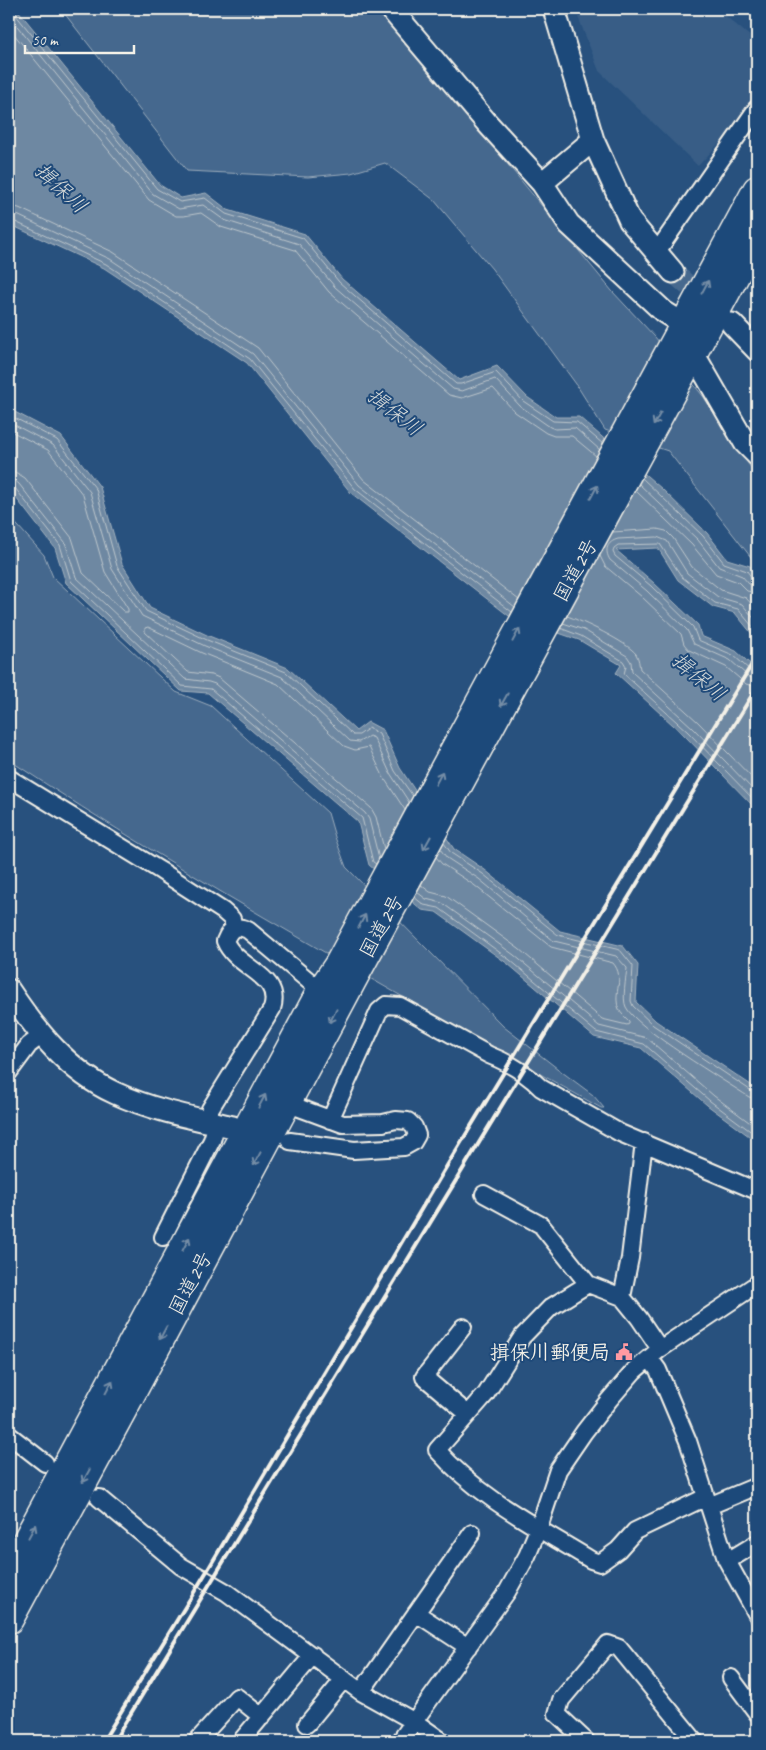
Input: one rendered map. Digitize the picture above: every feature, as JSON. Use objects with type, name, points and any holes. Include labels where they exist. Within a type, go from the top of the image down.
[{"type":"highway","name":"国道2号","points":[[679,363],[685,325],[757,190]]},
{"type":"highway","name":"国道2号","points":[[9,1619],[286,1103],[347,968],[679,363],[757,235]]},
{"type":"highway","name":"国道2号","points":[[9,1574],[322,991],[347,968]]},
{"type":"street","points":[[391,9],[487,123],[542,183],[569,224],[664,312],[685,325]]},
{"type":"street","points":[[554,9],[593,140],[630,221],[673,272]]},
{"type":"street","points":[[656,253],[757,108]]},
{"type":"street","points":[[542,183],[593,140]]},
{"type":"street","points":[[732,324],[757,350]]},
{"type":"street","points":[[679,363],[757,455]]},
{"type":"street","points":[[9,778],[223,910],[232,919],[234,928]]},
{"type":"street","points":[[219,1124],[210,1109],[272,1009],[274,1000],[270,985],[232,954],[225,941],[228,933],[240,926],[248,930],[322,991]]},
{"type":"street","points":[[9,990],[57,1051],[85,1075],[115,1093],[157,1108],[219,1124]]},
{"type":"street","points":[[330,1120],[379,1011],[386,1005],[400,1006],[489,1056],[500,1059],[533,1080],[541,1088],[620,1133],[757,1191]]},
{"type":"street","points":[[9,1072],[29,1045],[42,1034]]},
{"type":"street","points":[[286,1103],[343,1124],[396,1120],[408,1121],[414,1127],[417,1135],[413,1142],[404,1147],[354,1150],[290,1141]]},
{"type":"street","points":[[162,1237],[219,1124]]},
{"type":"street","points":[[622,1297],[630,1258],[644,1142]]},
{"type":"street","points":[[484,1194],[541,1225],[588,1284],[622,1297],[639,1318],[655,1354],[658,1370],[688,1441],[726,1559],[757,1614]]},
{"type":"street","points":[[588,1284],[551,1307],[522,1337],[486,1394],[437,1450],[452,1468],[497,1503],[591,1560],[600,1563],[618,1550],[635,1531],[707,1501],[757,1486]]},
{"type":"street","points":[[400,1741],[507,1592],[527,1556],[539,1528],[558,1470],[608,1400],[634,1372],[655,1354],[757,1284]]},
{"type":"street","points":[[463,1327],[424,1378],[468,1414]]},
{"type":"street","points":[[9,1436],[45,1463]]},
{"type":"street","points":[[99,1498],[181,1566],[226,1592],[361,1692],[415,1722],[442,1741]]},
{"type":"street","points":[[361,1692],[472,1533]]},
{"type":"street","points":[[726,1559],[734,1557],[757,1542]]},
{"type":"street","points":[[416,1613],[468,1647]]},
{"type":"street","points":[[586,1741],[557,1714],[561,1700],[608,1644],[619,1648],[696,1741]]},
{"type":"street","points":[[242,1741],[313,1655]]},
{"type":"street","points":[[307,1724],[344,1678]]},
{"type":"street","points":[[731,1678],[757,1713]]},
{"type":"street","points":[[197,1741],[237,1697],[262,1717]]},
{"type":"shaded area","points":[[61,9],[382,9],[612,291],[655,337],[703,396],[757,477],[757,565],[668,451],[605,430],[576,384],[492,269],[434,200],[385,163],[351,173],[308,177],[187,171]]},
{"type":"shaded area","points":[[575,9],[717,9],[757,42],[757,93],[727,135],[698,166],[599,71]]},
{"type":"shaded area","points":[[9,516],[44,555],[53,577],[176,692],[211,706],[328,813],[346,867],[504,1027],[593,1095],[604,1108],[451,1024],[228,896],[81,807],[9,760]]},
{"type":"water","name":"揖保川","points":[[9,9],[17,9],[160,185],[181,198],[206,193],[228,210],[305,234],[342,279],[459,380],[497,366],[527,397],[556,417],[579,417],[662,489],[707,533],[727,559],[750,566],[757,577],[757,640],[735,613],[713,607],[678,580],[658,548],[616,550],[698,625],[701,636],[736,651],[757,670],[757,810],[685,736],[616,673],[621,665],[579,640],[509,616],[351,493],[247,363],[104,268],[11,225],[9,222]]},
{"type":"water","points":[[9,409],[61,436],[100,487],[122,564],[150,608],[209,636],[288,668],[356,731],[368,722],[383,730],[400,768],[454,849],[485,870],[560,931],[623,946],[638,965],[636,1002],[656,1021],[757,1089],[757,1142],[707,1105],[641,1048],[594,1037],[508,964],[436,912],[422,910],[369,865],[358,822],[208,693],[181,691],[66,583],[55,548],[9,489]]},
{"type":"tunnel","points":[[673,272],[710,305]]},
{"type":"railway","points":[[103,1741],[207,1571],[448,1164],[757,656]]},
{"type":"railway","points":[[114,1741],[757,687]]},
{"type":"place","name":"揖保川郵便局","points":[[624,1352]]}]
